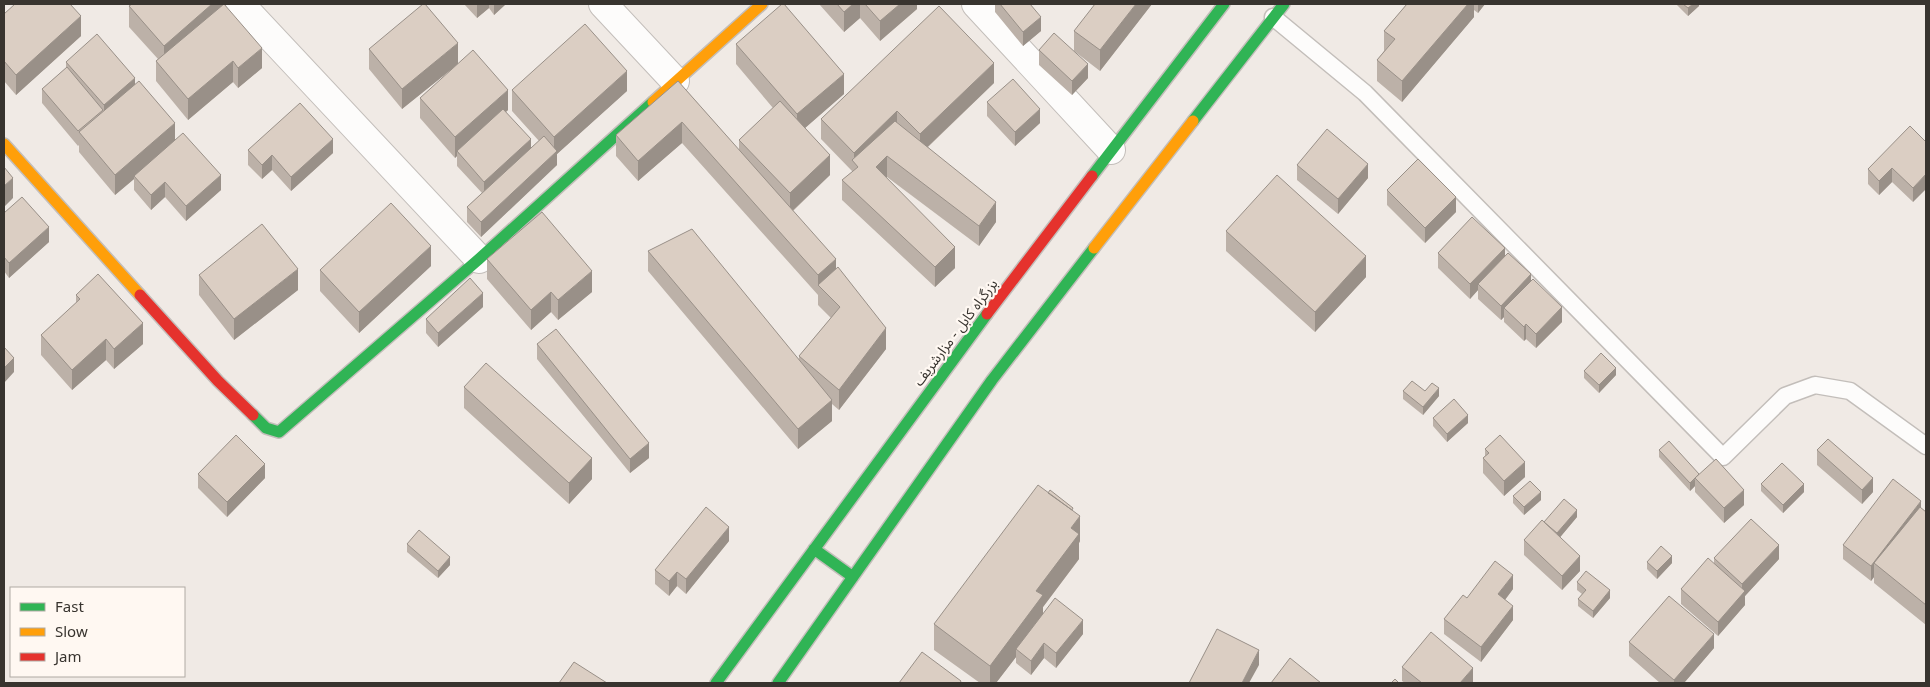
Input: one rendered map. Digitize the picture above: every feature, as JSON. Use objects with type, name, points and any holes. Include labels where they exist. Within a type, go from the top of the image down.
[{"type":"main road","points":[[4,144],[218,381],[266,428],[279,432],[479,259],[762,4]]},
{"type":"main road","name":"بزرگراه کابل - مزارشریف","points":[[716,683],[913,413],[1111,150],[1224,4]]},
{"type":"main road","points":[[778,683],[992,380],[1268,13],[1284,4]]},
{"type":"main road","points":[[814,549],[852,577]]},
{"type":"street","points":[[240,4],[479,259]]},
{"type":"street","points":[[603,4],[675,81]]},
{"type":"street","points":[[976,4],[1111,150]]},
{"type":"lane","points":[[1268,13],[1366,93],[1723,457],[1785,396],[1815,385],[1850,391],[1926,446]]},
{"type":"building","points":[[15,4],[70,4],[81,16],[16,75],[4,61],[4,14]]},
{"type":"building","points":[[132,4],[212,4],[164,46],[129,6]]},
{"type":"building","points":[[224,4],[262,48],[238,68],[233,61],[188,99],[156,61]]},
{"type":"building","points":[[423,4],[458,43],[402,89],[369,49]]},
{"type":"building","points":[[782,4],[844,74],[797,114],[736,44]]},
{"type":"building","points":[[837,4],[853,4],[844,12]]},
{"type":"building","points":[[865,4],[900,4],[880,21]]},
{"type":"building","points":[[1000,4],[1030,4],[1041,17],[1023,32]]},
{"type":"building","points":[[1095,4],[1136,4],[1100,50],[1074,31]]},
{"type":"building","points":[[1407,4],[1468,4],[1402,81],[1377,60],[1395,39],[1384,31]]},
{"type":"building","points":[[1683,4],[1693,4],[1688,8]]},
{"type":"building","points":[[939,6],[994,63],[920,134],[897,111],[854,153],[821,119]]},
{"type":"building","points":[[585,24],[627,71],[554,137],[512,90]]},
{"type":"building","points":[[1054,33],[1088,64],[1072,81],[1039,50]]},
{"type":"building","points":[[97,34],[135,78],[104,105],[66,62]]},
{"type":"building","points":[[473,50],[508,90],[455,137],[420,98]]},
{"type":"building","points":[[67,67],[103,110],[78,131],[42,89]]},
{"type":"building","points":[[1013,79],[1040,109],[1015,132],[987,102]]},
{"type":"building","points":[[139,81],[175,123],[115,175],[79,132]]},
{"type":"building","points":[[678,81],[836,259],[818,275],[682,122],[638,161],[616,135]]},
{"type":"building","points":[[780,101],[830,155],[790,193],[739,140]]},
{"type":"building","points":[[300,103],[333,139],[291,177],[272,155],[262,165],[248,150]]},
{"type":"building","points":[[503,109],[531,139],[484,182],[457,151]]},
{"type":"building","points":[[895,121],[996,202],[979,226],[887,156],[876,167],[955,247],[935,267],[842,180],[858,167],[852,160]]},
{"type":"building","points":[[1910,126],[1926,142],[1926,174],[1913,188],[1892,168],[1879,181],[1868,169]]},
{"type":"building","points":[[1327,129],[1368,164],[1338,199],[1297,165]]},
{"type":"building","points":[[183,133],[221,175],[186,206],[165,182],[151,195],[134,176]]},
{"type":"building","points":[[544,136],[557,151],[481,222],[467,207]]},
{"type":"building","points":[[1418,159],[1456,197],[1425,228],[1387,190]]},
{"type":"building","points":[[4,167],[13,178],[4,186]]},
{"type":"building","points":[[1277,175],[1366,256],[1315,312],[1226,231]]},
{"type":"building","points":[[22,197],[49,227],[9,263],[4,257],[4,213]]},
{"type":"building","points":[[391,203],[431,246],[359,312],[320,270]]},
{"type":"building","points":[[542,212],[592,271],[558,300],[551,292],[531,310],[487,259]]},
{"type":"building","points":[[1472,217],[1505,248],[1470,284],[1438,253]]},
{"type":"building","points":[[262,224],[298,269],[234,319],[199,275]]},
{"type":"building","points":[[692,229],[832,400],[798,429],[648,251]]},
{"type":"building","points":[[1508,253],[1531,274],[1501,306],[1478,284]]},
{"type":"building","points":[[838,267],[886,328],[839,390],[799,356],[840,307],[818,285]]},
{"type":"building","points":[[98,274],[143,323],[114,349],[106,339],[72,370],[41,335],[80,299],[76,295]]},
{"type":"building","points":[[470,278],[483,293],[438,333],[426,319]]},
{"type":"building","points":[[1533,279],[1562,307],[1536,334],[1526,324],[1524,327],[1504,308]]},
{"type":"building","points":[[556,329],[649,443],[630,459],[537,344]]},
{"type":"building","points":[[4,347],[14,358],[4,368]]},
{"type":"building","points":[[1601,353],[1616,368],[1599,385],[1584,371]]},
{"type":"building","points":[[486,363],[592,458],[569,483],[464,387]]},
{"type":"building","points":[[1412,381],[1425,391],[1432,383],[1439,388],[1423,407],[1403,391]]},
{"type":"building","points":[[1454,399],[1468,415],[1447,434],[1433,418]]},
{"type":"building","points":[[236,435],[265,464],[227,502],[198,474]]},
{"type":"building","points":[[1500,435],[1525,462],[1504,481],[1483,458],[1489,453],[1485,449]]},
{"type":"building","points":[[1828,439],[1873,478],[1862,490],[1817,450]]},
{"type":"building","points":[[1669,441],[1699,474],[1690,483],[1659,450]]},
{"type":"building","points":[[1716,459],[1744,490],[1724,508],[1695,478]]},
{"type":"building","points":[[1782,463],[1804,484],[1783,505],[1761,484]]},
{"type":"building","points":[[1893,479],[1921,501],[1871,566],[1843,545]]},
{"type":"building","points":[[1530,481],[1541,492],[1524,507],[1513,496]]},
{"type":"building","points":[[1038,485],[1080,516],[1071,528],[1079,534],[1036,591],[1043,595],[990,666],[934,624]]},
{"type":"building","points":[[1050,490],[1073,508],[1072,510],[1048,493]]},
{"type":"building","points":[[1564,499],[1577,510],[1557,533],[1544,522]]},
{"type":"building","points":[[706,507],[729,527],[686,579],[677,572],[669,581],[655,570]]},
{"type":"building","points":[[1920,507],[1926,512],[1926,605],[1874,563]]},
{"type":"building","points":[[1751,519],[1779,545],[1742,584],[1714,558]]},
{"type":"building","points":[[1542,520],[1580,556],[1562,576],[1524,540]]},
{"type":"building","points":[[419,530],[450,557],[438,571],[407,544]]},
{"type":"building","points":[[1661,546],[1672,556],[1657,571],[1647,562]]},
{"type":"building","points":[[1708,558],[1745,591],[1718,622],[1681,589]]},
{"type":"building","points":[[1495,561],[1513,575],[1498,594],[1513,606],[1481,647],[1444,619],[1463,595],[1467,598]]},
{"type":"building","points":[[1586,571],[1610,590],[1593,611],[1578,599],[1586,590],[1577,582]]},
{"type":"building","points":[[1669,596],[1714,634],[1674,680],[1629,642]]},
{"type":"building","points":[[1055,598],[1083,620],[1056,653],[1044,643],[1031,661],[1016,649]]},
{"type":"building","points":[[1217,629],[1259,650],[1242,683],[1189,683]]},
{"type":"building","points":[[1431,632],[1473,668],[1460,683],[1422,683],[1402,667]]},
{"type":"building","points":[[922,652],[961,681],[960,683],[899,683]]},
{"type":"building","points":[[1290,658],[1321,683],[1271,683]]},
{"type":"building","points":[[574,662],[607,683],[559,683]]},
{"type":"building","points":[[1395,679],[1399,683],[1391,683]]},
{"type":"traffic: fast","points":[[1092,176],[1224,4]]},
{"type":"traffic: fast","points":[[1193,121],[1284,4]]},
{"type":"traffic: fast","points":[[253,415],[266,428],[279,432],[479,259],[653,102]]},
{"type":"traffic: fast","points":[[778,683],[992,380],[1094,248]]},
{"type":"traffic: fast","points":[[716,683],[987,314]]},
{"type":"traffic: fast","points":[[814,549],[853,577]]},
{"type":"traffic: slow","points":[[653,102],[762,4]]},
{"type":"traffic: slow","points":[[1094,248],[1193,121]]},
{"type":"traffic: slow","points":[[4,144],[140,295]]},
{"type":"traffic: jam","points":[[987,314],[1092,176]]},
{"type":"traffic: jam","points":[[140,295],[218,381],[253,415]]}]
